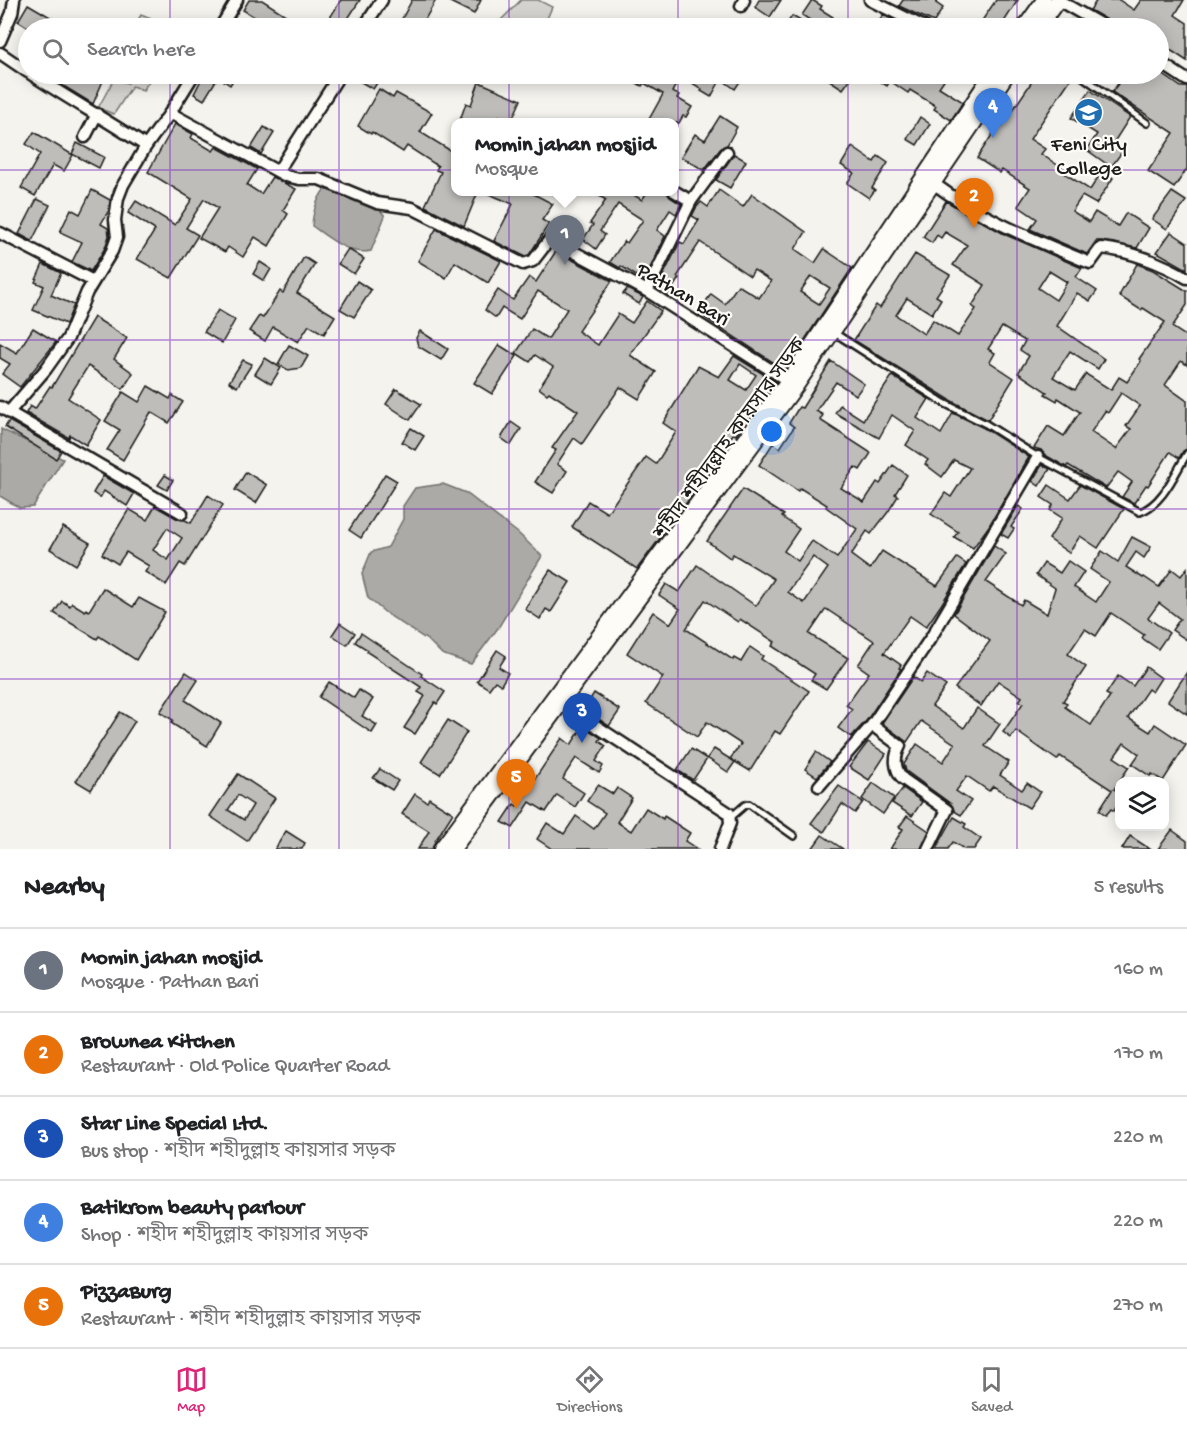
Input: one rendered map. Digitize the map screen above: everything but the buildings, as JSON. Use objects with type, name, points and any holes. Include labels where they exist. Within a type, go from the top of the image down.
[{"type":"main road","points":[[1031,18],[1044,0]]},
{"type":"main road","points":[[1045,18],[1058,0]]},
{"type":"main road","name":"শহীদ শহীদুল্লাহ কায়সার সড়ক","points":[[453,849],[561,704],[792,383],[986,84]]},
{"type":"main road","name":"শহীদ শহীদুল্লাহ কায়সার সড়ক","points":[[441,849],[832,331],[1000,84]]},
{"type":"street","points":[[0,41],[12,13],[14,0]]},
{"type":"street","points":[[226,18],[237,0]]},
{"type":"street","points":[[370,18],[382,0]]},
{"type":"street","points":[[870,0],[906,18]]},
{"type":"street","points":[[1058,0],[1090,18]]},
{"type":"street","points":[[0,52],[18,65]]},
{"type":"street","points":[[1169,68],[1187,80]]},
{"type":"street","points":[[47,84],[146,146]]},
{"type":"street","points":[[182,513],[5,409],[46,369],[68,338],[93,281],[112,251],[117,237],[115,220],[118,198],[123,185],[188,84]]},
{"type":"street","points":[[170,113],[278,171],[334,84]]},
{"type":"street","points":[[85,137],[98,114]]},
{"type":"street","points":[[647,291],[691,201],[727,152]]},
{"type":"street","name":"Pathan Bari","points":[[278,171],[286,176],[299,179],[319,179],[377,203],[412,208],[523,264],[533,261],[550,239],[647,291],[792,383]]},
{"type":"street","points":[[933,183],[960,203],[986,218],[1090,263],[1101,248],[1115,250],[1165,266],[1186,276]]},
{"type":"street","points":[[679,194],[691,201]]},
{"type":"street","points":[[0,233],[93,281]]},
{"type":"street","points":[[819,786],[872,725],[946,614],[1038,457]]},
{"type":"street","points":[[561,704],[729,813],[727,834],[720,849]]},
{"type":"street","points":[[872,725],[900,746],[895,758],[899,775],[947,810],[928,849]]},
{"type":"lane","points":[[1093,84],[1147,123]]},
{"type":"lane","points":[[832,331],[944,403],[986,424],[1038,457],[1140,512],[1149,509],[1158,500],[1187,454]]},
{"type":"lane","points":[[730,818],[749,804],[794,836]]},
{"type":"shaded area","points":[[521,0],[538,0],[552,7],[547,18],[503,18]]},
{"type":"shaded area","points":[[111,84],[147,84],[143,90],[132,86],[114,114],[98,108]]},
{"type":"shaded area","points":[[328,185],[376,205],[385,216],[371,251],[355,251],[333,241],[312,226],[316,204]]},
{"type":"shaded area","points":[[1,429],[63,459],[33,507],[20,508],[0,496]]},
{"type":"shaded area","points":[[443,484],[466,493],[518,533],[542,556],[498,628],[471,664],[442,654],[429,641],[387,614],[368,598],[362,574],[371,552],[388,547],[403,519],[403,506],[415,488]]},
{"type":"place","name":"Feni City College","points":[[1089,112]]},
{"type":"place","name":"Batikrom beauty parlour","points":[[993,138]]},
{"type":"place","name":"Brownea Kitchen","points":[[974,228]]},
{"type":"place","name":"Momin jahan mosjid","points":[[565,265]]},
{"type":"place","name":"Star Line Special Ltd.","points":[[582,743]]},
{"type":"place","name":"PizzaBurg","points":[[516,809]]}]
